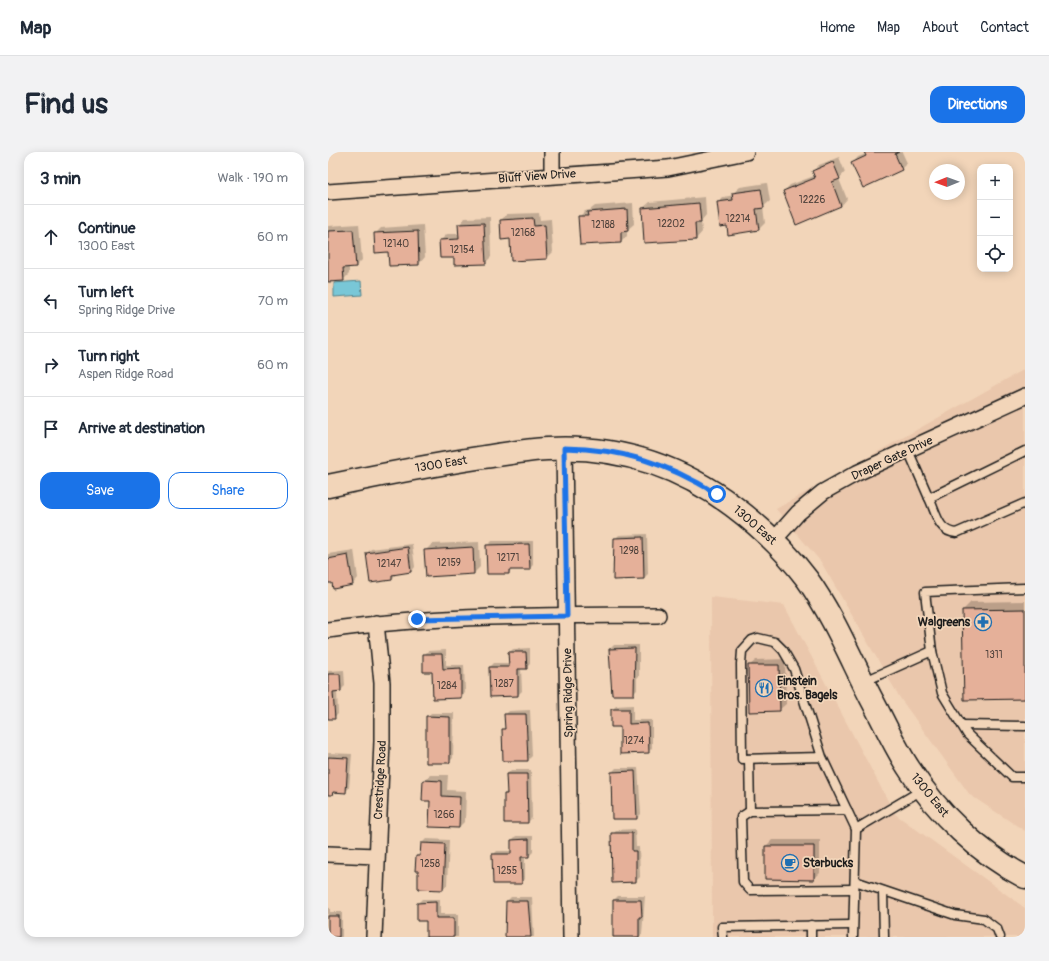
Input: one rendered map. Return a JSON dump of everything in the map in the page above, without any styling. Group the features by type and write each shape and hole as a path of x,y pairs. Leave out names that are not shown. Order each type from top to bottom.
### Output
{"main road":[{"name":"1300 East","path":"328,486 427,466 544,449 564,448 611,451 653,462 673,470 717,494 774,540 795,564 820,600 898,750 923,790 966,836 1002,863 1025,877"}],"street":[{"path":"552,152 552,175"},
{"name":"Bluff View Drive","path":"328,192 668,168 746,152"},
{"name":"Draper Gate Drive","path":"774,540 798,513 823,492 857,473 1025,396"},
{"name":"Spring Ridge Drive","path":"564,448 571,937"},
{"path":"328,630 376,623 460,618 658,615"},
{"name":"Crestridge Road","path":"374,937 376,856 382,741 382,683 376,623"},
{"path":"328,854 376,856"}],"lane":[{"path":"908,450 943,529 948,532 956,533 1025,503"},
{"path":"929,498 1025,452"},
{"path":"1025,588 925,592 932,651 942,693 967,734 1012,777 1025,777"},
{"path":"822,757 742,759 742,650 752,640 758,638 775,642 794,669 822,757 856,829 852,925 853,937"},
{"path":"863,682 932,651"},
{"path":"962,725 1025,726"},
{"path":"749,759 750,811"},
{"path":"856,829 923,790"},
{"path":"847,810 750,811 741,817 743,882 750,890 854,885 883,891 955,916 984,920 997,929 1000,937"},
{"path":"883,891 884,937"},
{"path":"811,925 811,937"},
{"path":"723,937 722,927 852,925"}],"shaded area":[{"path":"1025,369 1025,831 970,795 900,698 821,562 776,509"},
{"path":"711,597 784,605 895,814 1025,908 1025,937 712,937"}],"water":[{"path":"361,281 362,295 334,297 334,283"}],"building":[{"path":"864,152 899,152 895,154 902,170 863,188 851,163 866,156"},
{"path":"833,162 840,179 832,182 841,206 796,225 783,191 815,178 812,171"},
{"path":"761,189 764,208 756,209 759,230 728,235 727,226 720,227 717,202 733,200 732,193"},
{"path":"699,203 701,223 695,223 696,240 644,243 642,208"},
{"path":"627,209 628,231 621,232 621,243 580,245 578,216 588,216 587,212"},
{"path":"533,218 534,226 545,225 547,259 511,261 510,239 501,240 500,220"},
{"path":"484,223 486,264 454,265 454,258 440,258 439,240 459,239 458,224"},
{"path":"353,230 356,267 343,268 344,281 328,282 328,231"},
{"path":"418,231 419,265 389,266 388,252 375,253 374,233"},
{"path":"643,537 644,579 613,580 614,538"},
{"path":"529,544 530,570 509,570 509,574 487,574 486,545"},
{"path":"408,547 411,572 392,575 392,580 370,583 366,553"},
{"path":"473,547 474,574 426,577 424,550"},
{"path":"348,555 353,585 333,589 332,583 328,583 328,559"},
{"name":"Walgreens","path":"1025,609 1025,699 964,700 962,610"},
{"path":"635,648 634,695 612,695 609,649"},
{"path":"508,652 526,652 527,669 518,669 518,696 490,697 489,667 509,667"},
{"path":"423,654 442,654 443,669 461,668 461,698 433,699 432,672 423,672"},
{"name":"Einstein Bros. Bagels","path":"748,665 779,665 780,711 749,712"},
{"path":"328,674 340,674 341,691 333,692 335,719 328,719"},
{"path":"611,709 629,709 629,724 648,723 649,753 620,754 620,727 611,727"},
{"path":"504,714 526,714 528,761 503,761 502,729 505,729"},
{"path":"426,716 450,717 450,763 426,763"},
{"path":"328,757 348,758 346,793 333,792 332,795 328,795"},
{"path":"635,771 637,819 612,819 611,772"},
{"path":"506,774 527,774 528,823 504,823 504,794 507,794"},
{"path":"423,780 442,781 442,796 460,797 459,828 429,827 430,801 422,801"},
{"path":"611,833 632,833 632,851 636,851 636,882 612,883"},
{"path":"529,839 529,857 521,857 522,884 493,884 492,854 511,854 511,840"},
{"path":"421,843 445,844 443,890 418,889 418,871 415,871 416,856 420,856"},
{"name":"Starbucks","path":"765,846 814,846 814,880 765,879"},
{"path":"613,900 641,900 642,917 639,917 639,937 613,937"},
{"path":"506,901 528,901 531,937 505,937"},
{"path":"436,902 436,918 454,918 454,937 426,937 426,921 417,921 417,903"},
{"path":"328,916 339,916 339,937 328,937"}],"place":[{"name":"Walgreens","path":"983,622"},
{"name":"Einstein Bros. Bagels","path":"764,688"},
{"name":"Starbucks","path":"790,863"}],"route":[{"path":"417,619 567,616 564,448 611,451 653,462 696,481 717,494"}]}
